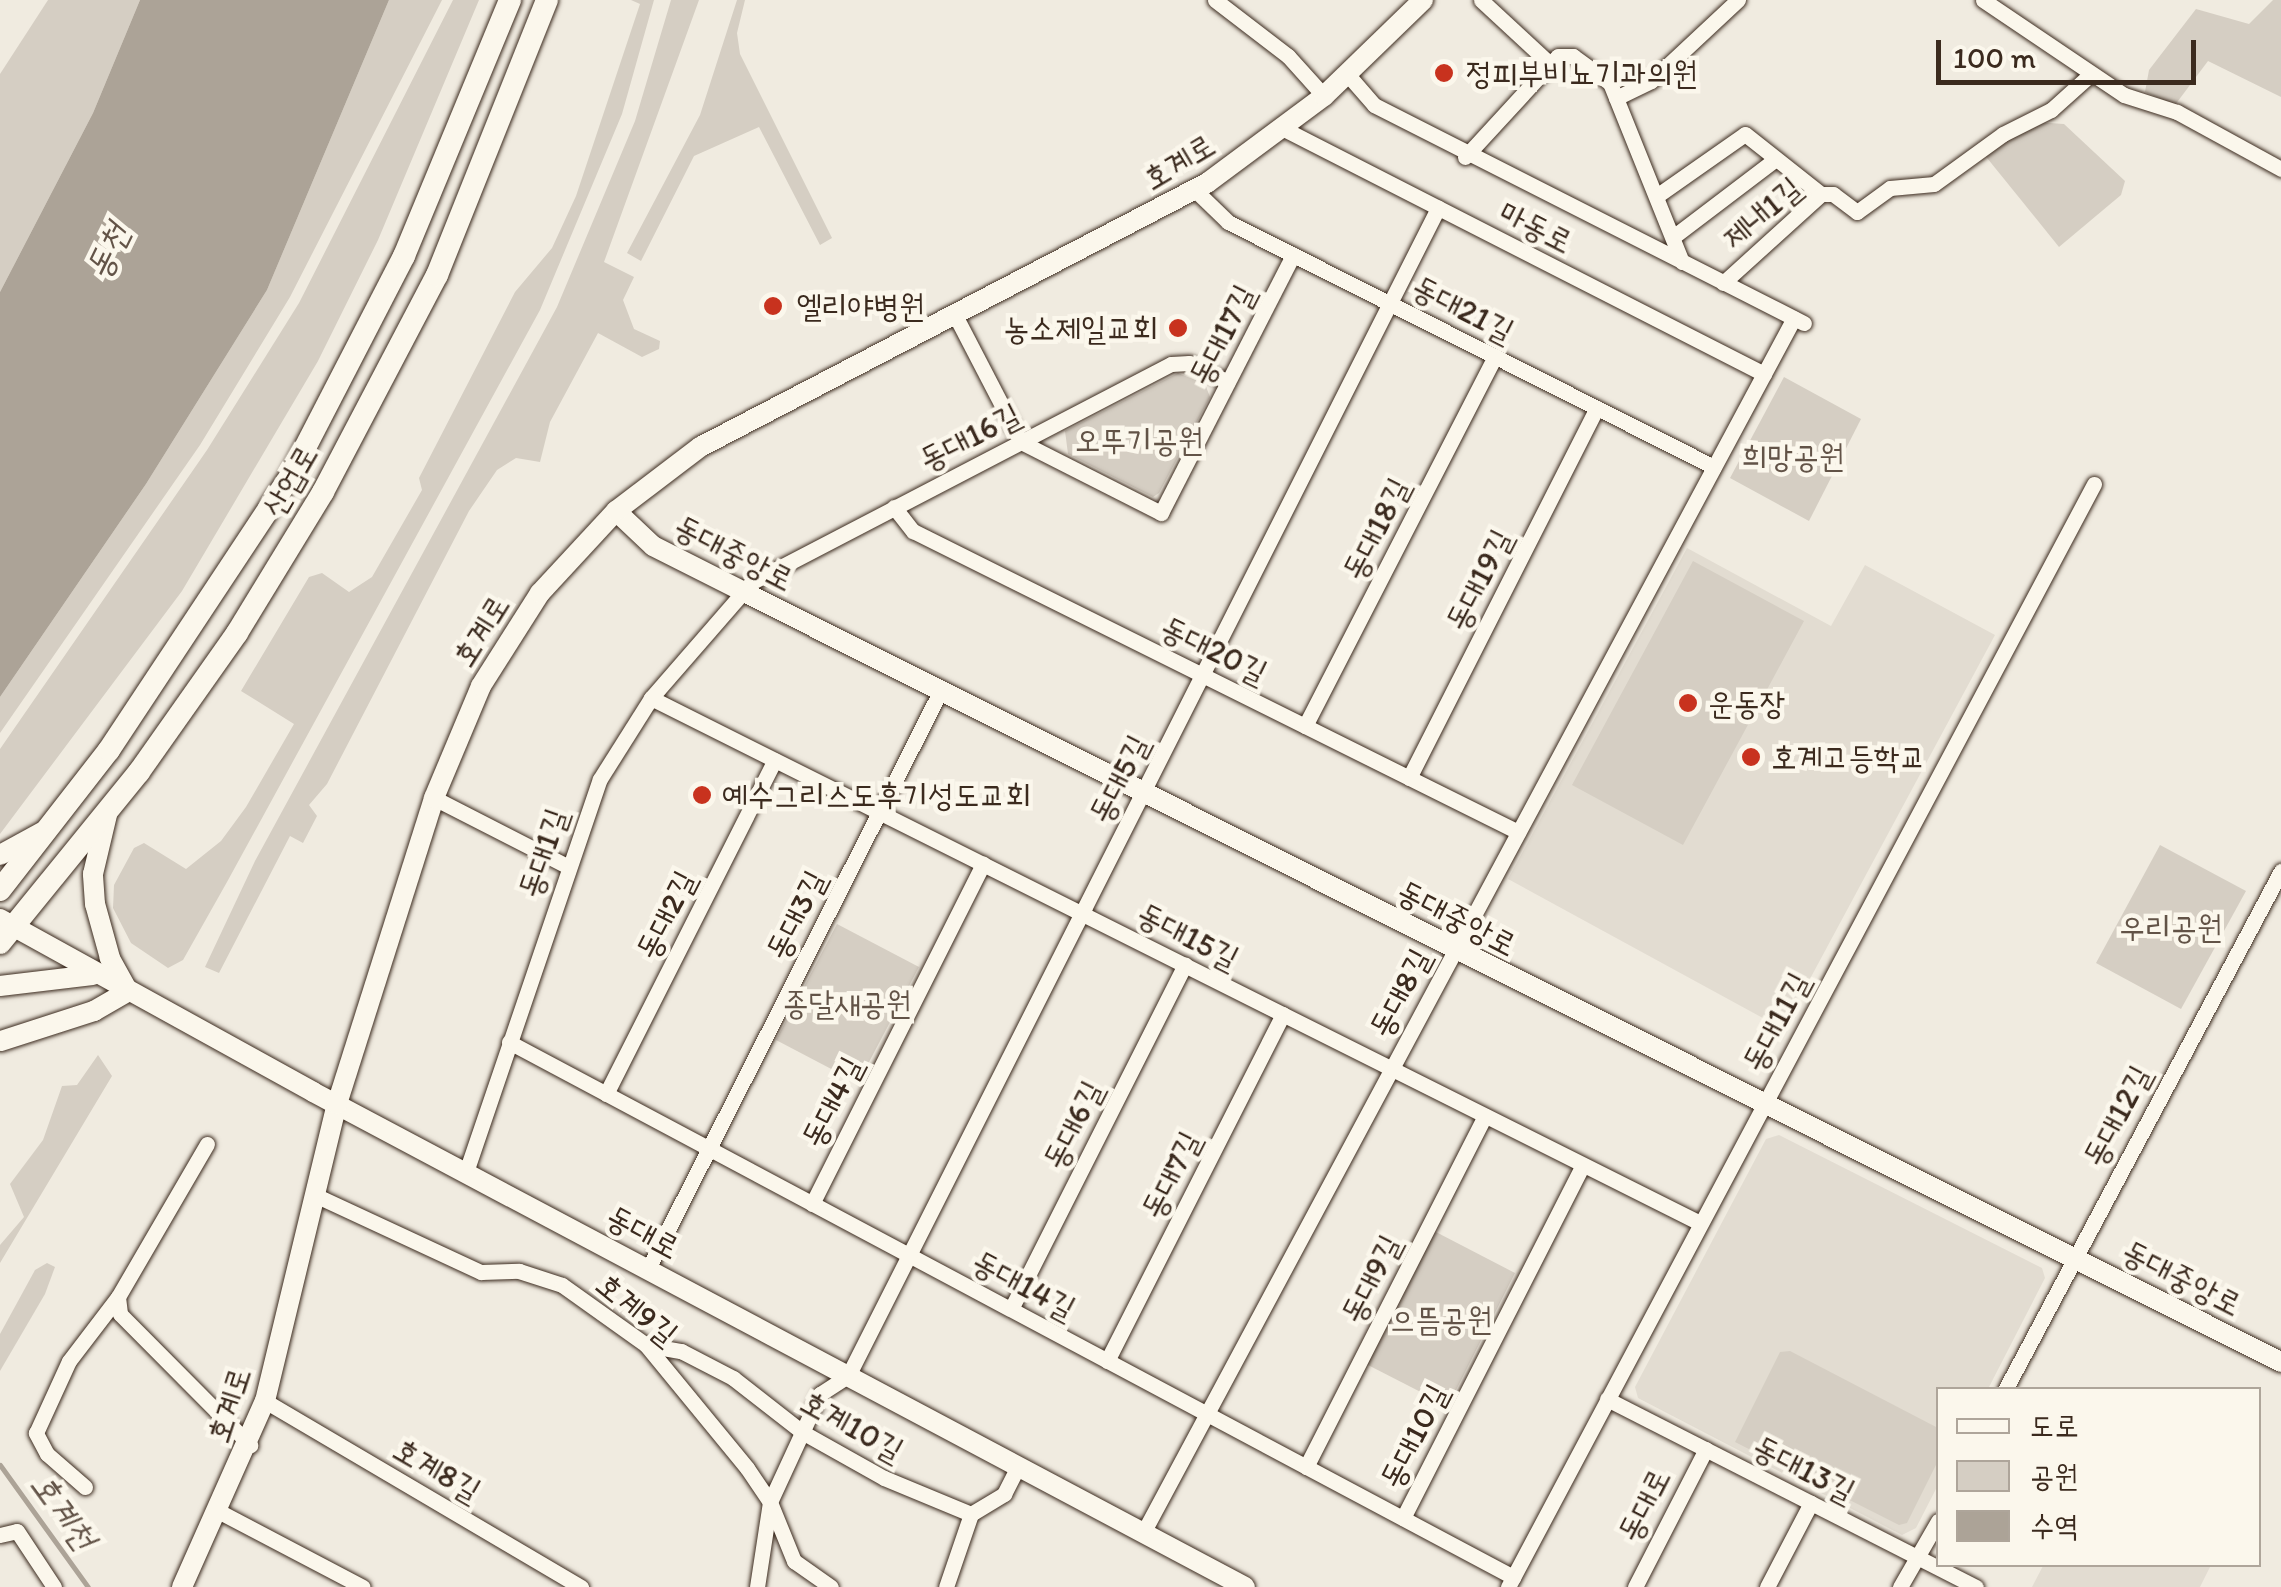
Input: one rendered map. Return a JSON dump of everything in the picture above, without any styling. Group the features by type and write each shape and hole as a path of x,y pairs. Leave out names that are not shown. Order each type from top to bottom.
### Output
{"main road":[{"name":"산업로","path":"0,890 196,626 292,473 404,256 510,0"},
{"name":"산업로","path":"5,929 108,810 236,634 374,399 437,275 547,0"}],"street":[{"path":"1216,0 1288,56 1324,96"},
{"name":"호계로","path":"182,1587 250,1445 265,1401 337,1104 434,798 505,645 540,593 616,511 731,428 1195,190 1284,130 1348,75 1423,0"},
{"path":"1466,156 1550,64 1481,0"},
{"path":"1616,98 1650,81 1738,0"},
{"path":"1984,0 2090,74 2246,145 2281,169"},
{"name":"제내1길","path":"1550,64 1558,56 1573,56 1610,83 1622,124 1658,195 1682,262"},
{"name":"제내1길","path":"1723,283 1821,194 1833,194 1857,212 1890,188 1934,184 2002,134 2060,104 2090,74"},
{"path":"1348,75 1374,106 1723,283"},
{"name":"마동로","path":"1284,130 1764,374"},
{"path":"1658,195 1745,134 1773,161 1821,194"},
{"path":"1673,237 1773,161"},
{"name":"동대21길","path":"1195,190 1228,222 1714,467"},
{"name":"동대5길","path":"757,1587 770,1502 820,1394 848,1376 1438,208"},
{"name":"동대17길","path":"1021,442 1161,513 1294,255"},
{"name":"동대8길","path":"1143,1534 1764,374 1799,321 1723,283"},
{"path":"954,313 1021,442"},
{"name":"동대18길","path":"1305,726 1495,356"},
{"name":"동대16길","path":"746,594 758,577 1179,361 1228,382"},
{"name":"동대19길","path":"1409,778 1597,408"},
{"name":"동대11길","path":"1511,1582 2094,484"},
{"name":"동대20길","path":"894,507 913,531 1518,832"},
{"name":"동대중앙로","path":"616,511 653,546 746,594 1762,1106 2073,1256 2281,1362"},
{"name":"동대1길","path":"466,1172 567,866 600,779 652,698 746,594"},
{"name":"동대3길","path":"648,1269 940,692"},
{"name":"동대15길","path":"652,698 1700,1224"},
{"name":"동대2길","path":"606,1094 776,760"},
{"path":"434,798 567,866"},
{"path":"0,1041 94,1011 128,992 95,904 95,860 108,810"},
{"path":"0,855 48,828"},
{"name":"동대4길","path":"812,1204 984,864"},
{"name":"동대12길","path":"2007,1387 2281,871"},
{"name":"동대로","path":"5,929 100,976 1245,1587"},
{"name":"동대6길","path":"1010,1310 1184,965"},
{"path":"0,986 43,976 100,976"},
{"name":"동대7길","path":"1107,1361 1283,1014"},
{"name":"동대14길","path":"509,1042 1403,1518 1511,1582"},
{"name":"동대9길","path":"1306,1466 1485,1116"},
{"path":"85,1487 47,1454 36,1433 69,1361 118,1297 208,1144"},
{"name":"동대10길","path":"1403,1518 1584,1165"},
{"name":"호계9길","path":"317,1196 481,1272 519,1271 562,1286 646,1344 770,1502 794,1562 831,1587"},
{"path":"118,1297 120,1314 250,1445"},
{"name":"호계10길","path":"646,1344 681,1351 733,1378 802,1432 884,1478 970,1514"},
{"name":"동대13길","path":"1608,1399 1976,1587"},
{"name":"호계8길","path":"265,1401 581,1587"},
{"name":"동대로","path":"1635,1587 1706,1450"},
{"path":"946,1587 970,1514 1004,1494 1018,1467"},
{"path":"1767,1587 1810,1503"},
{"path":"220,1512 363,1587"},
{"path":"1900,1587 1936,1524"},
{"path":"0,1535 17,1531 51,1586"}],"shaded area":[{"name":"호계고등학교","path":"1687,548 1831,626 1865,565 1995,635 1783,1029 1508,879"},
{"path":"1779,1135 2042,1268 2045,1278 1989,1387 1936,1387 1936,1489 1916,1528 1902,1535 1638,1398 1635,1387 1766,1139"},
{"path":"2042,1567 2210,1567 2200,1587 2032,1587"}],"green space":[{"path":"48,0 140,0 93,113 0,292 0,74"},
{"path":"389,0 442,0 290,297 200,445 0,733 0,697 146,484 267,290"},
{"path":"453,0 479,0 378,240 318,361 182,591 0,834 0,749 207,450 299,303"},
{"path":"631,0 654,0 622,114 540,310 183,960 168,968 131,943 113,908 114,885 134,848 144,843 186,869 221,841 246,807 294,724 241,691 309,577 322,573 349,592 372,577 422,490 419,478 515,292 552,248 576,196 640,4"},
{"path":"671,0 699,0 604,262 634,277 623,300 634,329 660,341 659,349 642,357 598,333 550,422 540,462 516,458 497,470 469,511 327,784 309,805 317,816 303,843 290,836 219,973 205,967 255,861 557,307 635,121"},
{"path":"737,0 745,0 737,33 740,54 832,238 820,245 759,127 694,156 641,261 627,253 700,115"},
{"path":"2273,0 2281,0 2281,97 2208,61 2175,105 2145,92 2149,70 2196,9 2249,24"},
{"path":"2036,122 2064,124 2125,181 2121,195 2059,247 1983,153"},
{"name":"오뚜기공원","path":"1178,373 1205,384 1210,397 1159,493 1153,497 1068,454 1065,431"},
{"name":"희망공원","path":"1784,377 1861,419 1809,521 1730,478"},
{"name":"운동장","path":"1693,561 1804,621 1683,845 1572,785"},
{"name":"우리공원","path":"2160,845 2246,891 2181,1009 2096,963"},
{"name":"종달새공원","path":"837,924 919,967 858,1083 776,1040"},
{"path":"98,1055 112,1076 0,1263 0,1245 24,1217 10,1184 43,1140 62,1086 77,1085"},
{"name":"으뜸공원","path":"1434,1231 1515,1273 1448,1406 1366,1364"},
{"path":"47,1263 55,1267 45,1294 0,1371 0,1334 35,1270"},
{"path":"1790,1351 1936,1427 1936,1465 1907,1523 1899,1525 1735,1442 1780,1352"}],"water":[{"name":"동천","path":"140,0 389,0 267,290 146,484 0,697 0,292 93,113"}],"waterway":[{"name":"호계천","path":"0,1465 88,1587"}],"place":[{"name":"정피부비뇨기과의원","path":"1444,73"},
{"name":"엘리야병원","path":"773,306"},
{"name":"농소제일교회","path":"1178,328"},
{"name":"운동장","path":"1688,703"},
{"name":"호계고등학교","path":"1751,757"},
{"name":"예수그리스도후기성도교회","path":"702,795"}]}
